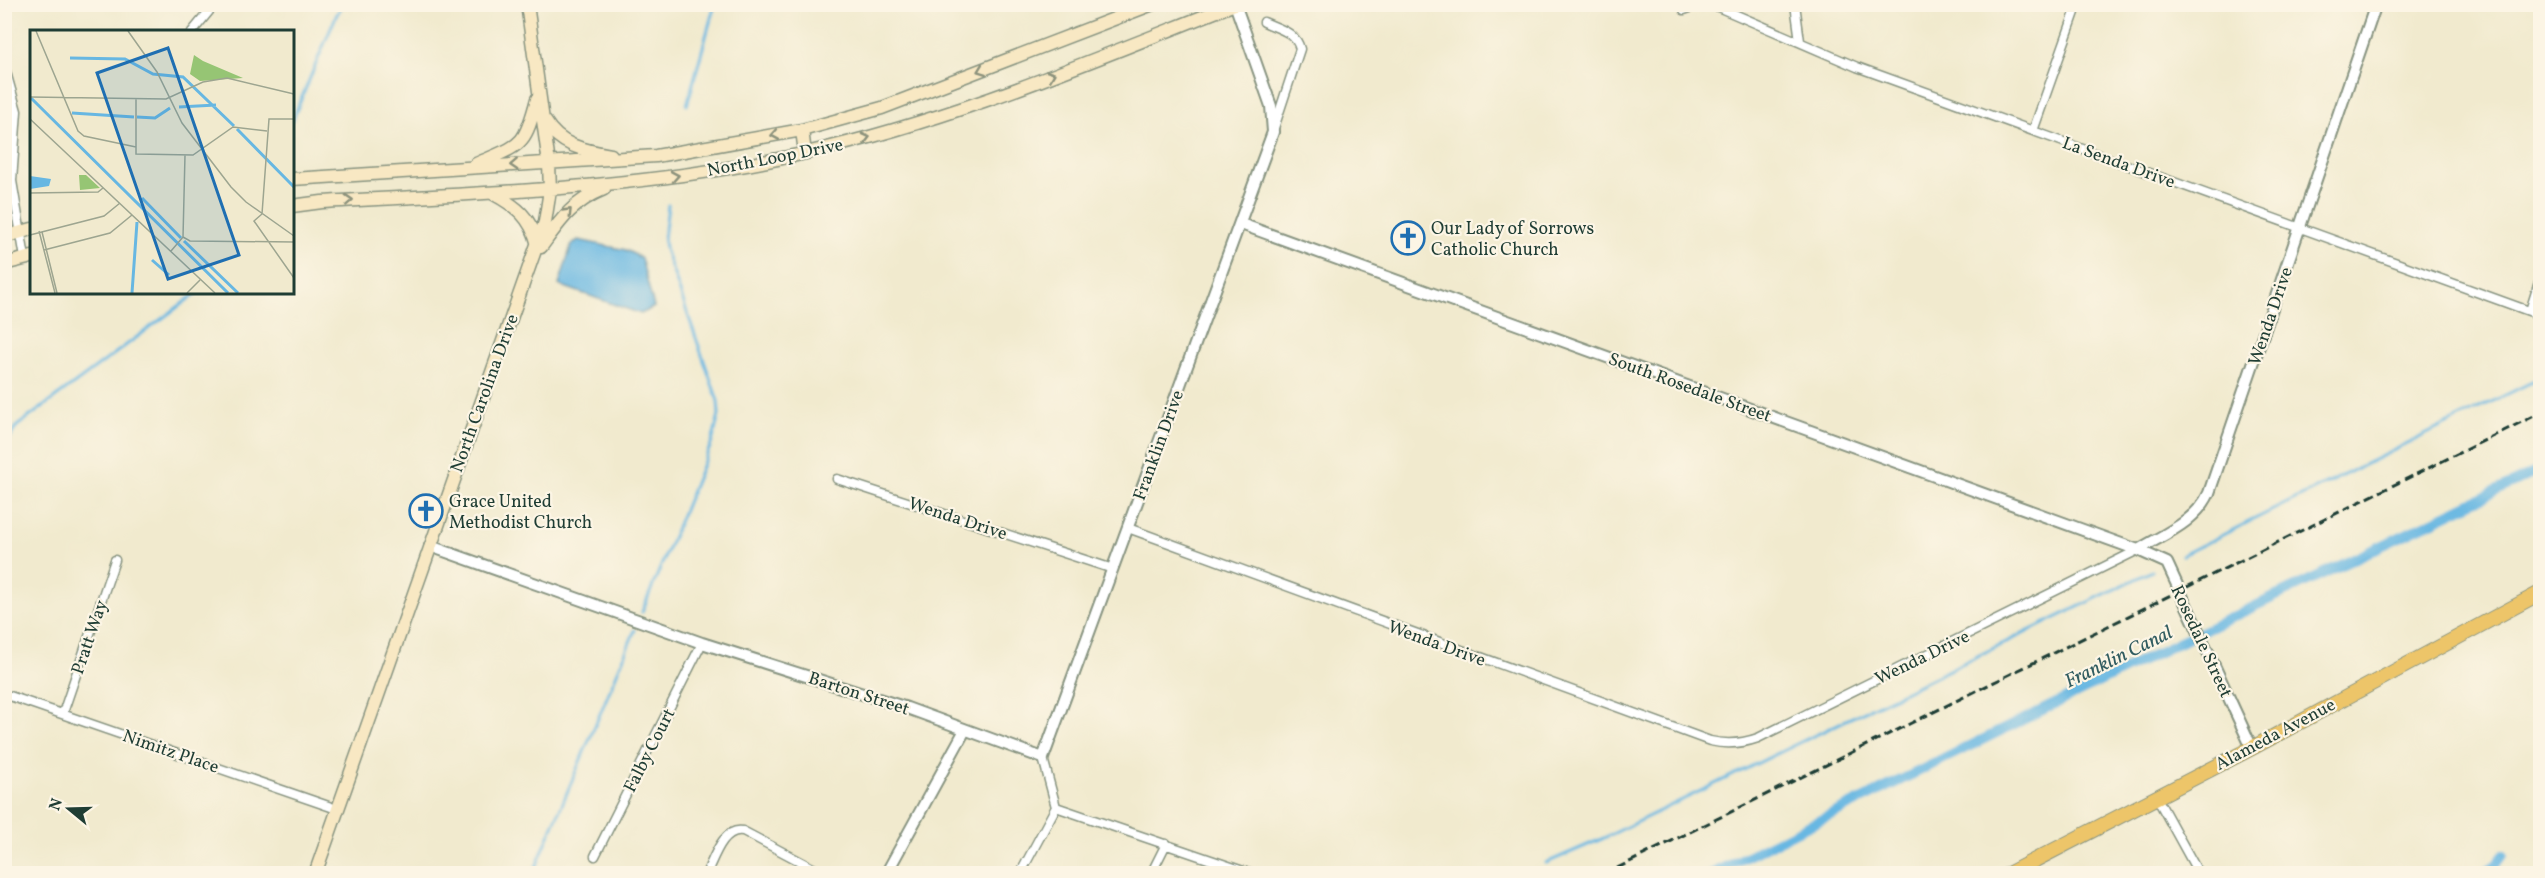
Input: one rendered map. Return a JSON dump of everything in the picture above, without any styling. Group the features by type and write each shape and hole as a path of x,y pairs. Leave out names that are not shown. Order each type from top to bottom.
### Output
{"main road":[{"name":"North Carolina Drive","path":"315,873 545,222 550,190 549,164 526,4"},
{"name":"North Loop Drive","path":"294,179 656,156 801,130 882,108 1153,4"},
{"name":"North Loop Drive","path":"294,206 322,202 550,190 662,178 805,153 877,135 1026,85 1235,4"},
{"path":"467,168 523,140 529,131 539,92"},
{"path":"542,117 551,131 564,142 579,149 627,158"},
{"path":"801,130 805,153"},
{"path":"534,258 568,211 591,194 617,183"},
{"path":"491,193 525,215 534,229 538,245"},
{"path":"4,237 26,231"},
{"path":"4,264 28,257"},
{"name":"Alameda Avenue","path":"2008,873 2252,748 2541,593"}],"street":[{"path":"194,30 215,4"},
{"name":"Franklin Drive","path":"1235,4 1271,106 1273,132"},
{"path":"1684,10 1702,4"},
{"name":"La Senda Drive","path":"1711,4 1800,40 1840,60 2541,315"},
{"path":"1795,4 1800,40"},
{"path":"2033,131 2078,4"},
{"name":"Wenda Drive","path":"1128,528 1414,635 1710,741 1723,744 1746,742 1758,738 2138,550 2193,517 2203,507 2376,4"},
{"name":"Franklin Drive","path":"1043,758 1241,224 1300,49 1296,38 1264,22"},
{"path":"4,64 17,111 12,181 26,231 28,257"},
{"name":"South Rosedale Street","path":"1241,224 2138,550"},
{"path":"2530,311 2541,279"},
{"name":"Wenda Drive","path":"837,478 1113,569"},
{"name":"Barton Street","path":"430,546 702,643 818,678 1043,758"},
{"name":"Rosedale Street","path":"2138,550 2167,563 2252,748"},
{"name":"Pratt Way","path":"63,713 115,560"},
{"name":"Falby Court","path":"595,856 702,643"},
{"name":"Nimitz Place","path":"4,694 338,809"},
{"path":"886,873 965,730"},
{"path":"1020,873 1056,807 1043,758"},
{"path":"2156,796 2199,873"},
{"path":"1056,807 1252,873"},
{"path":"706,873 727,835 737,830 824,873"},
{"path":"1151,873 1166,844"}],"water":[{"path":"578,240 626,250 641,258 654,307 641,314 559,285 571,246"}],"waterway":[{"path":"294,116 343,4"},
{"path":"687,105 715,4"},
{"path":"642,612 712,442 719,415 718,401 665,249 668,205"},
{"path":"4,447 17,426 195,294"},
{"path":"2182,555 2540,378"},
{"name":"Franklin Canal","path":"1711,874 2178,643 2540,470"},
{"path":"1546,863 1604,838 2152,571"},
{"path":"533,874 635,630"},
{"path":"2481,874 2496,865 2503,855"}],"railway":[{"path":"1605,874 2540,413"}],"place":[{"name":"Our Lady of Sorrows Catholic Church","path":"1408,238"},
{"name":"Grace United Methodist Church","path":"426,511"}]}
